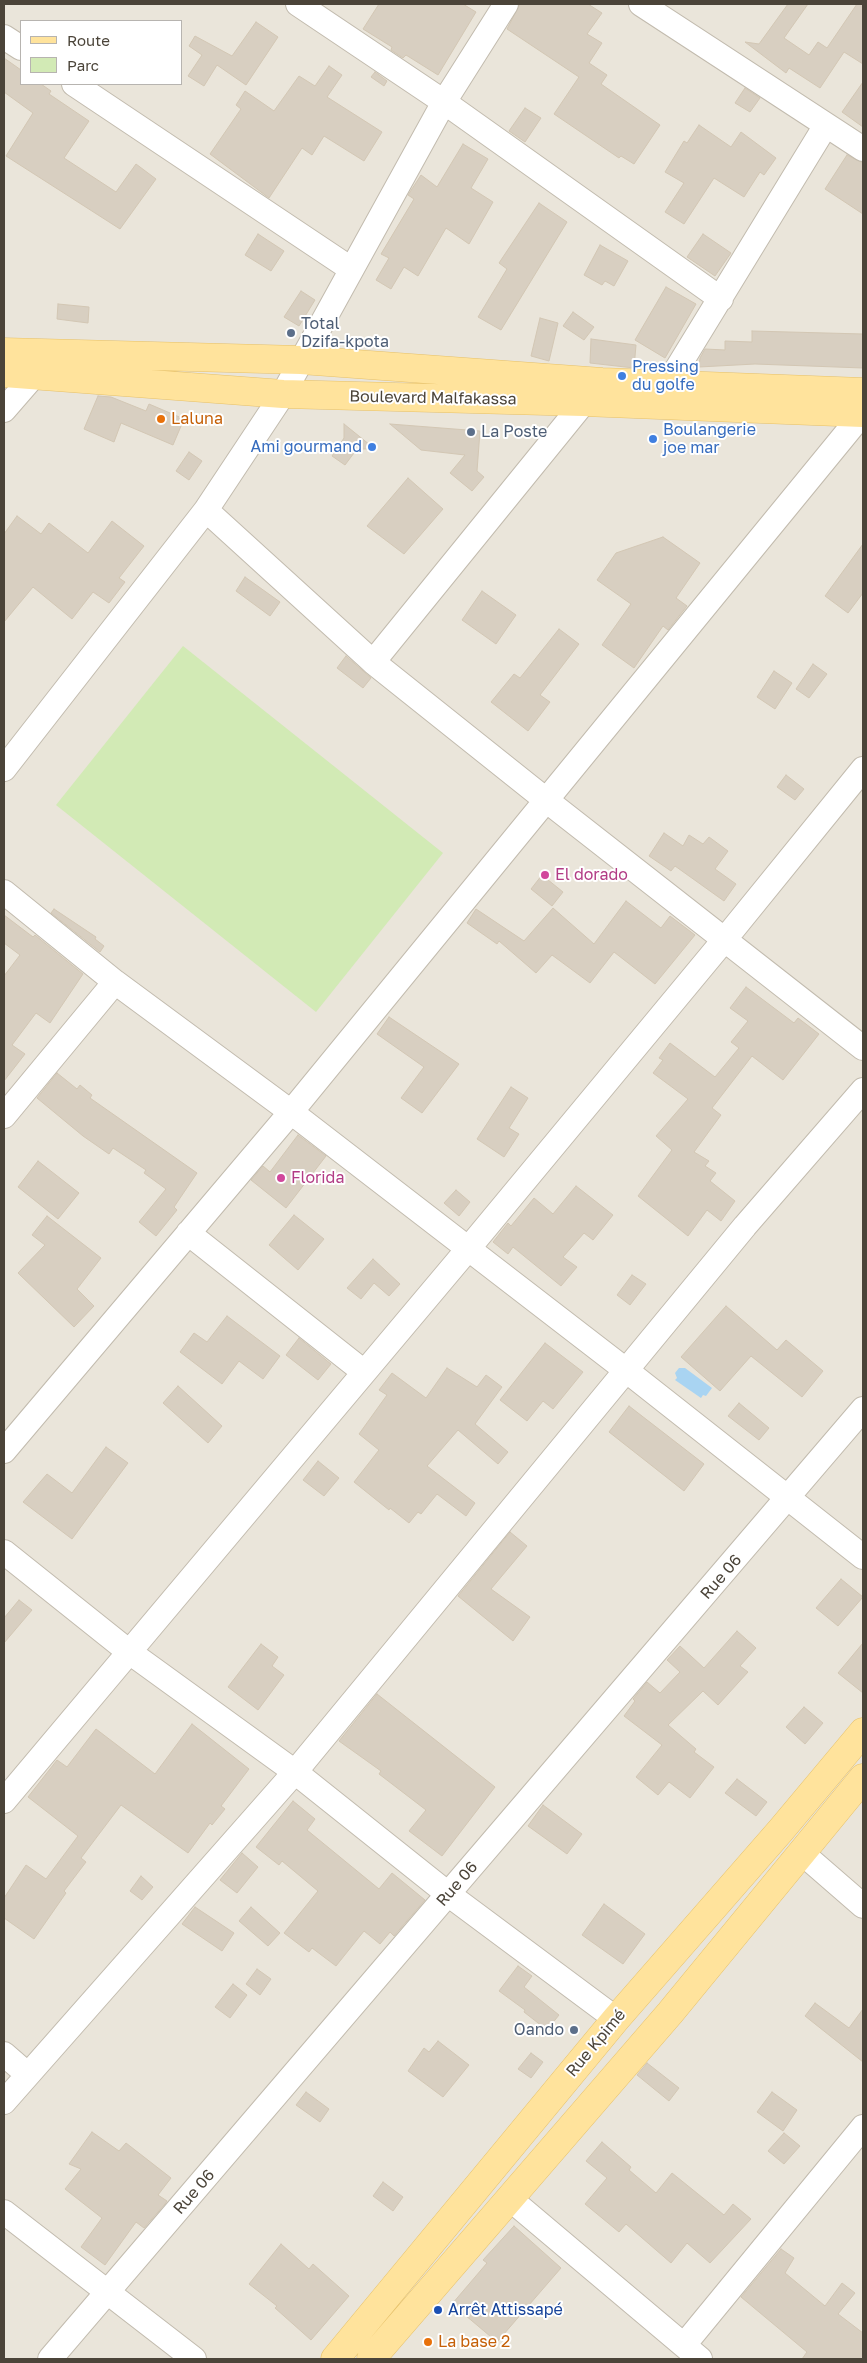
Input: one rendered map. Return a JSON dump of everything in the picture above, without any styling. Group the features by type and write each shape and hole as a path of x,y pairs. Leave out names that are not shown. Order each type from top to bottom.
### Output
{"main road":[{"name":"Boulevard Malfakassa","path":"4,352 301,360 602,382 863,392"},
{"name":"Boulevard Malfakassa","path":"4,373 282,394 583,402 863,413"},
{"name":"Rue Kpimé","path":"335,2359 616,2019 781,1830 863,1732"},
{"path":"371,2359 670,2013 863,1778"}],"street":[{"path":"298,4 444,102 721,299"},
{"path":"4,769 206,510 282,394 444,102 506,4"},
{"path":"641,4 863,149"},
{"path":"4,37 20,47"},
{"path":"75,85 351,269"},
{"path":"667,385 826,126"},
{"path":"4,410 33,375 55,354"},
{"path":"373,662 583,402 602,382"},
{"path":"4,1451 291,1112 863,413"},
{"path":"206,510 373,662 863,1048"},
{"path":"4,1801 128,1651 468,1249 863,769"},
{"path":"4,892 114,982 291,1112 628,1371 863,1557"},
{"path":"4,1116 114,982"},
{"path":"4,2102 295,1772 628,1371 745,1226 863,1090"},
{"path":"188,1233 364,1372"},
{"name":"Rue 06","path":"50,2359 789,1498 863,1409"},
{"path":"4,1552 128,1651 295,1772 448,1894 616,2019"},
{"path":"802,1853 863,1906"},
{"path":"4,2054 27,2074"},
{"path":"509,2198 692,2352 863,2127"},
{"path":"4,2212 194,2359"}],"shaded area":[{"path":"4,4 863,4 863,2359 4,2359"}],"green space":[{"path":"183,646 443,853 316,1012 56,805"}],"water":[{"path":"679,1368 685,1368 712,1388 706,1396 703,1395 701,1398 675,1380 677,1378 675,1373"}],"building":[{"path":"379,4 463,4 476,12 438,75 406,55 403,58 391,50 392,47 363,29"},
{"path":"520,4 588,4 602,13 587,34 602,43 589,63 607,75 601,84 660,125 634,164 621,156 619,158 554,114 579,77 507,29"},
{"path":"788,4 808,4 784,38 809,55 818,42 827,48 857,4 863,4 863,64 844,52 820,88 789,68 786,73 745,42 759,44"},
{"path":"256,22 278,37 246,85 217,65 204,86 188,76 202,55 189,46 195,36 232,56"},
{"path":"4,58 20,69 20,85 42,85 51,91 49,94 89,121 64,158 116,192 136,164 156,179 120,229 6,156 33,113 4,92"},
{"path":"329,66 342,75 327,97 382,132 364,161 324,136 312,155 302,148 269,198 210,154 241,109 236,105 245,91 274,111 299,76 315,86"},
{"path":"375,72 387,81 384,86 371,77"},
{"path":"863,82 863,127 842,112"},
{"path":"745,88 760,98 750,112 735,103"},
{"path":"525,108 541,118 525,142 509,131"},
{"path":"699,125 731,147 741,132 776,158 764,175 760,172 744,197 714,178 684,224 665,212 684,183 665,172 684,141 687,143"},
{"path":"463,144 488,159 471,188 493,202 469,244 446,228 418,276 404,267 391,289 376,280 389,258 381,254 414,199 408,195 421,175 437,187"},
{"path":"847,155 863,163 863,214 825,189"},
{"path":"539,203 567,222 501,330 478,317 507,269 499,263"},
{"path":"258,234 284,251 271,271 245,255"},
{"path":"703,234 731,253 715,276 687,257"},
{"path":"600,245 628,261 614,286 605,281 602,285 584,275"},
{"path":"666,287 696,304 665,358 635,340"},
{"path":"301,291 315,300 299,326 284,317"},
{"path":"58,304 89,307 88,323 57,319"},
{"path":"573,312 594,327 584,340 563,326"},
{"path":"540,318 558,323 549,361 531,356"},
{"path":"752,331 863,334 863,368 755,364 699,367 700,358 705,349 725,350 725,341 752,342"},
{"path":"591,339 636,345 634,368 590,363"},
{"path":"98,396 111,397 146,411 149,404 184,419 173,445 121,423 114,442 84,429"},
{"path":"344,424 375,449 357,449 345,465 332,456 344,438"},
{"path":"390,424 480,431 477,471 484,477 472,491 450,473 465,455 421,450"},
{"path":"189,452 202,461 189,480 176,471"},
{"path":"408,478 443,509 404,554 367,526"},
{"path":"17,516 41,534 49,523 88,553 112,521 144,546 119,578 125,582 109,603 93,592 72,619 33,587 4,622 4,534"},
{"path":"663,537 700,563 676,598 687,606 668,630 663,626 634,668 602,645 631,604 597,580 616,553"},
{"path":"863,544 863,593 848,613 825,596"},
{"path":"245,577 280,602 270,616 236,591"},
{"path":"482,591 516,615 496,644 462,620"},
{"path":"559,629 579,644 540,695 550,702 528,731 491,702 514,674 520,678"},
{"path":"346,656 371,678 363,688 337,668"},
{"path":"813,664 827,674 809,698 796,689"},
{"path":"774,671 792,683 775,709 757,697"},
{"path":"786,775 804,789 795,800 777,787"},
{"path":"664,833 683,846 689,835 703,844 709,837 728,851 715,869 736,884 724,901 675,866 671,871 649,856"},
{"path":"542,875 563,892 552,906 531,889"},
{"path":"626,901 661,928 670,916 695,935 655,984 614,952 590,983 552,955 536,973 499,941 497,944 467,923 476,909 524,941 553,908 594,944"},
{"path":"54,909 96,937 95,939 104,946 100,952 51,913"},
{"path":"4,915 33,937 35,935 83,974 50,1023 36,1013 12,1045 25,1054 4,1081 4,976 20,955 4,943"},
{"path":"746,987 794,1023 798,1018 819,1034 783,1080 752,1056 712,1108 721,1115 694,1152 709,1161 705,1166 716,1173 710,1181 735,1201 721,1221 707,1210 688,1236 638,1196 672,1150 656,1136 688,1099 653,1073 663,1060 659,1058 670,1043 715,1077 739,1048 731,1042 748,1021 730,1008"},
{"path":"389,1017 459,1064 422,1113 401,1098 424,1067 377,1034"},
{"path":"57,1073 77,1089 80,1085 92,1095 90,1098 197,1173 174,1207 177,1210 156,1236 139,1222 166,1189 144,1173 146,1170 113,1148 109,1154 83,1136 37,1098"},
{"path":"511,1087 528,1098 509,1128 519,1134 504,1157 477,1139"},
{"path":"298,1135 326,1156 286,1208 251,1180 263,1166 270,1172"},
{"path":"38,1161 79,1193 58,1219 18,1187"},
{"path":"576,1186 613,1215 593,1240 584,1233 563,1257 577,1267 561,1286 513,1247 508,1254 493,1242 508,1223 511,1226 534,1198 553,1214"},
{"path":"456,1190 470,1202 459,1216 444,1203"},
{"path":"294,1215 324,1239 298,1270 269,1245"},
{"path":"47,1216 101,1258 77,1289 94,1306 74,1327 18,1273 45,1245 32,1235"},
{"path":"373,1259 400,1284 389,1296 374,1283 361,1299 347,1288"},
{"path":"632,1275 646,1284 630,1305 617,1295"},
{"path":"726,1306 777,1350 786,1340 823,1371 802,1397 751,1356 720,1391 681,1357"},
{"path":"227,1316 280,1356 263,1379 239,1361 222,1384 180,1352 194,1333 207,1342"},
{"path":"299,1338 331,1364 318,1380 286,1355"},
{"path":"545,1343 583,1372 553,1409 543,1401 527,1421 500,1400"},
{"path":"447,1368 477,1387 486,1375 502,1387 475,1424 508,1452 498,1464 458,1430 427,1466 475,1503 466,1516 437,1494 421,1514 418,1512 409,1523 390,1508 389,1510 354,1482 379,1450 359,1434 387,1395 379,1390 392,1373 426,1398"},
{"path":"178,1386 222,1426 208,1443 163,1403"},
{"path":"739,1403 769,1428 759,1440 728,1416"},
{"path":"629,1406 704,1464 684,1491 609,1432"},
{"path":"106,1447 128,1463 72,1539 23,1502 47,1474 72,1493"},
{"path":"318,1461 339,1478 324,1496 303,1480"},
{"path":"510,1532 527,1546 491,1589 530,1617 513,1641 458,1596"},
{"path":"841,1579 863,1597 838,1626 816,1608"},
{"path":"19,1600 32,1610 4,1643 4,1618"},
{"path":"737,1631 756,1648 740,1666 748,1672 718,1705 703,1691 668,1725 696,1749 694,1752 714,1767 690,1798 669,1782 658,1795 636,1777 662,1745 624,1716 635,1701 633,1699 647,1682 660,1693 680,1672 667,1660 680,1646 704,1668"},
{"path":"863,1643 863,1693 838,1673"},
{"path":"261,1644 278,1657 272,1666 284,1675 258,1710 228,1687"},
{"path":"377,1694 495,1787 442,1856 409,1831 426,1810 379,1774 381,1771 339,1741"},
{"path":"804,1707 823,1723 805,1744 786,1727"},
{"path":"192,1724 249,1769 221,1806 225,1809 212,1825 210,1823 188,1853 121,1805 81,1858 86,1862 64,1891 66,1893 34,1939 4,1918 4,1898 26,1865 46,1879 78,1836 28,1797 57,1760 67,1767 96,1729 155,1774"},
{"path":"737,1779 767,1802 756,1816 725,1793"},
{"path":"293,1801 315,1819 307,1830 379,1889 392,1873 425,1900 394,1936 390,1932 380,1944 364,1931 336,1966 312,1948 309,1952 284,1933 318,1891 282,1861 279,1865 256,1847"},
{"path":"543,1805 582,1834 567,1854 528,1826"},
{"path":"242,1853 258,1867 237,1893 220,1880"},
{"path":"141,1876 153,1887 142,1900 130,1891"},
{"path":"604,1904 645,1934 623,1964 582,1935"},
{"path":"195,1907 234,1933 222,1951 182,1924"},
{"path":"251,1907 280,1933 268,1946 239,1921"},
{"path":"518,1966 532,1976 524,1987 559,2015 547,2030 524,2012 525,2010 499,1991"},
{"path":"257,1969 271,1979 260,1995 246,1984"},
{"path":"233,1984 247,1995 230,2018 215,2007"},
{"path":"815,2003 849,2028 863,2009 863,2062 805,2016"},
{"path":"438,2041 469,2065 443,2097 408,2071 424,2048 429,2052"},
{"path":"531,2053 543,2062 531,2078 518,2069"},
{"path":"647,2063 679,2088 669,2101 637,2075"},
{"path":"306,2092 329,2109 320,2122 296,2105"},
{"path":"772,2092 797,2110 783,2131 757,2112"},
{"path":"92,2132 119,2151 126,2143 171,2178 158,2195 167,2201 165,2204 144,2228 136,2222 105,2265 81,2247 102,2218 65,2189 81,2169 69,2164"},
{"path":"784,2133 800,2146 784,2164 768,2151"},
{"path":"602,2142 631,2167 629,2170 656,2193 672,2173 724,2215 733,2204 751,2219 710,2263 687,2243 671,2263 626,2224 619,2232 585,2204 607,2178 586,2161"},
{"path":"383,2182 403,2197 393,2211 373,2196"},
{"path":"514,2226 561,2268 497,2342 452,2304 487,2263 483,2260"},
{"path":"281,2244 309,2269 313,2264 349,2296 311,2340 275,2308 277,2306 249,2284"},
{"path":"781,2249 794,2258 785,2273 825,2306 842,2283 855,2293 838,2314 863,2333 863,2359 802,2359 807,2352 741,2297"}],"place":[{"name":"Total Dzifa-kpota","path":"291,333"},
{"name":"Pressing du golfe","path":"622,376"},
{"name":"Laluna","path":"161,419"},
{"name":"La Poste","path":"471,432"},
{"name":"Boulangerie joe mar","path":"653,439"},
{"name":"Ami gourmand","path":"372,447"},
{"name":"El dorado","path":"545,875"},
{"name":"Florida","path":"281,1178"},
{"name":"Oando","path":"574,2030"},
{"name":"Arrêt Attissapé","path":"438,2310"},
{"name":"La base 2","path":"428,2342"}]}
